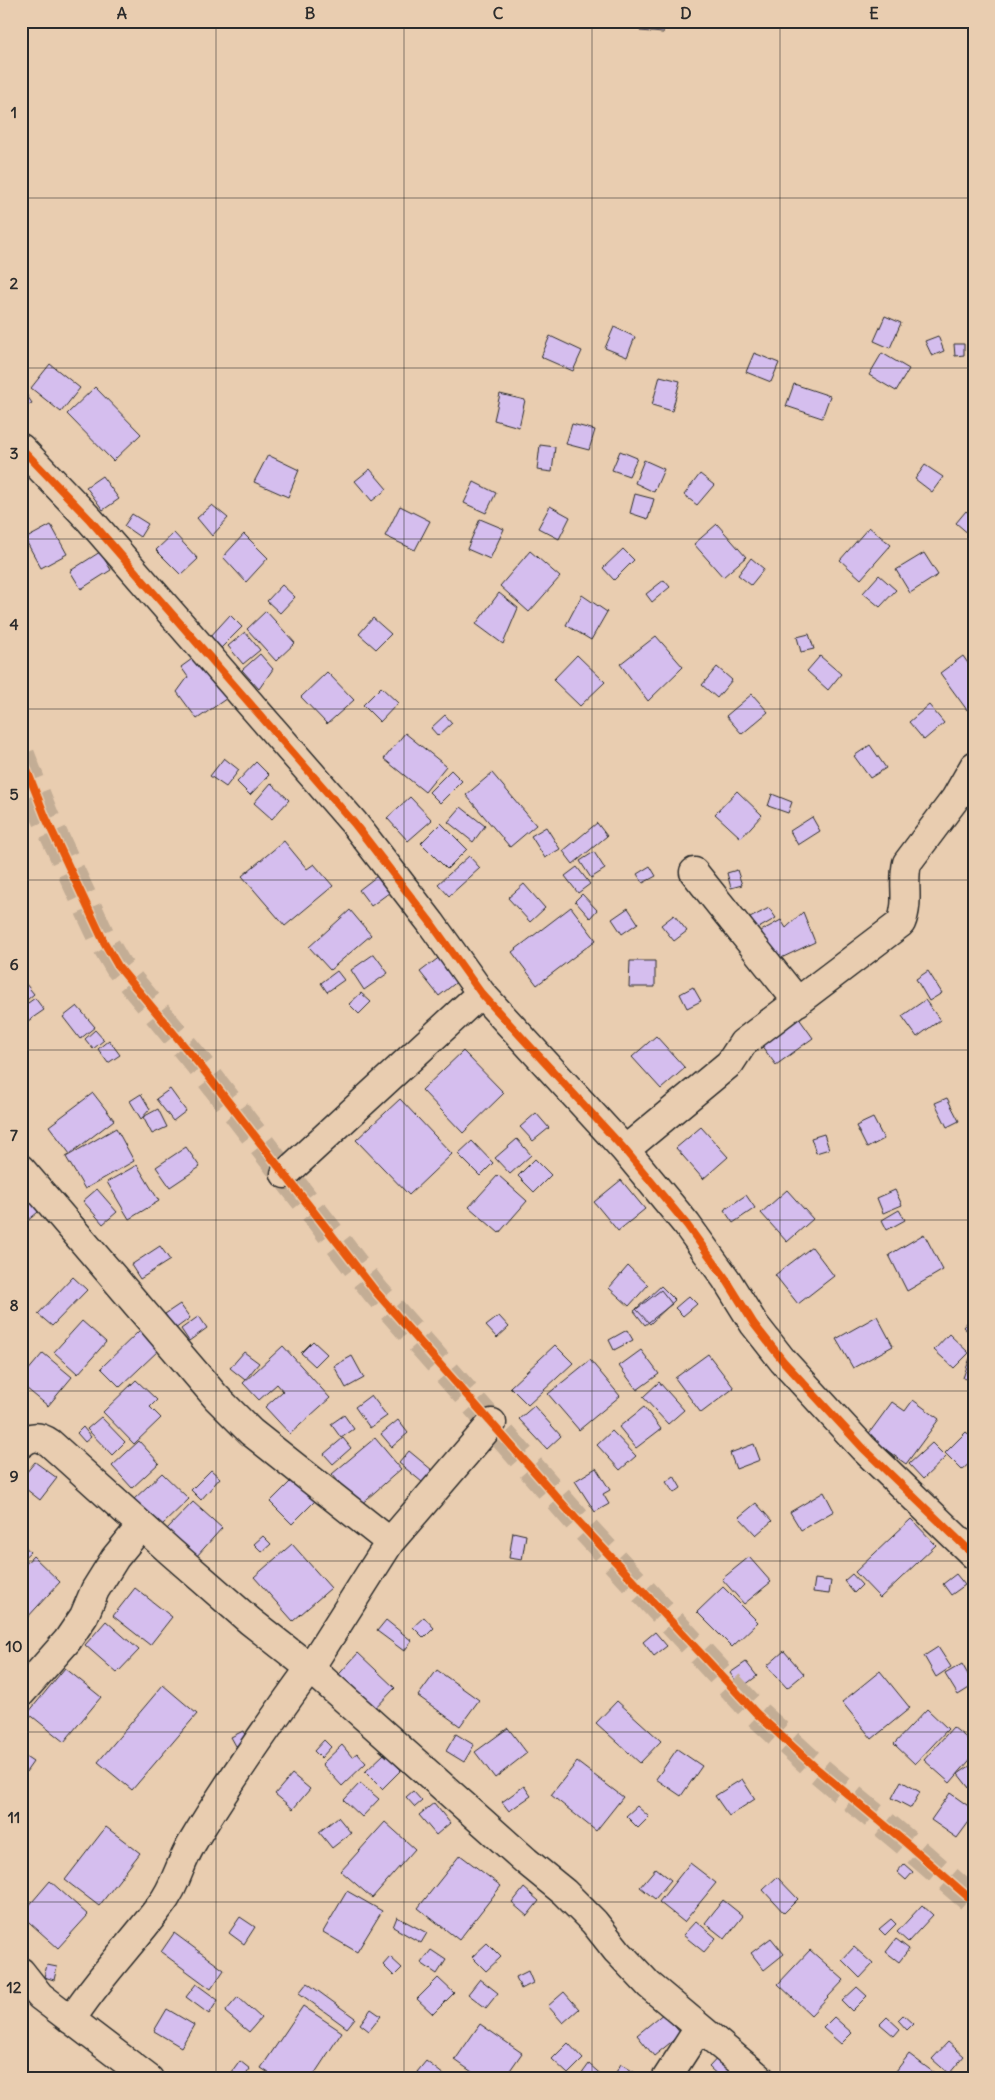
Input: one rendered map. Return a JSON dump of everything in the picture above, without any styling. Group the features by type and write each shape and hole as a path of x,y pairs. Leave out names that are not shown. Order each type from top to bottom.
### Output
{"street":[{"path":"21,448 90,520 354,823 481,992 625,1150 687,1225 726,1279 754,1324 783,1361 863,1448 974,1555"},
{"path":"625,1150 730,1063 744,1044 901,924 905,913 907,897 905,876 907,863 954,799 974,766"},
{"path":"694,872 798,1002"},
{"path":"286,1174 481,992"},
{"path":"21,1169 216,1397 252,1432 390,1542"},
{"path":"71,2020 88,1994 161,1906 176,1881 190,1847 240,1766 310,1668 390,1542 492,1422"},
{"path":"21,1444 34,1437 42,1437 141,1526 250,1621 310,1668 526,1861 564,1892 594,1922 617,1952 649,1985 761,2079"},
{"path":"21,1693 67,1641 84,1616 95,1590 115,1558 141,1526"},
{"path":"21,1972 40,1996 149,2079"},
{"path":"666,2079 699,2028"}],"building":[{"path":"641,21 664,21 663,33 640,31"},
{"path":"885,316 901,323 890,348 874,341"},
{"path":"614,327 635,337 627,357 605,348"},
{"path":"550,336 582,351 573,371 541,357"},
{"path":"938,336 944,351 932,356 925,341"},
{"path":"954,344 964,344 964,355 955,356"},
{"path":"754,353 779,363 771,382 746,372"},
{"path":"882,353 909,369 896,391 869,375"},
{"path":"50,364 80,388 61,412 31,388"},
{"path":"660,376 680,381 672,411 652,405"},
{"path":"794,384 830,396 822,418 786,406"},
{"path":"21,387 32,403 21,409"},
{"path":"95,387 141,434 113,461 67,414"},
{"path":"500,394 525,400 519,427 494,420"},
{"path":"572,424 595,430 589,450 566,444"},
{"path":"540,445 555,447 552,472 537,470"},
{"path":"620,451 637,458 629,476 612,470"},
{"path":"268,455 299,470 288,497 254,482"},
{"path":"644,460 664,469 654,492 635,483"},
{"path":"925,465 943,477 932,492 915,479"},
{"path":"370,469 387,489 372,501 355,481"},
{"path":"700,474 714,485 697,505 684,495"},
{"path":"102,476 119,499 103,510 86,487"},
{"path":"474,482 496,493 486,513 464,503"},
{"path":"635,494 654,499 648,519 630,513"},
{"path":"212,505 228,518 212,536 197,518"},
{"path":"400,506 430,521 415,550 385,536"},
{"path":"550,506 570,517 559,539 538,528"},
{"path":"966,511 974,518 974,530 970,535 956,523"},
{"path":"132,514 148,524 140,537 124,526"},
{"path":"480,519 504,529 490,559 467,549"},
{"path":"717,524 746,557 723,577 694,544"},
{"path":"51,525 67,554 41,568 25,539"},
{"path":"869,527 891,545 861,579 840,560"},
{"path":"174,533 198,559 181,575 156,550"},
{"path":"244,534 268,558 246,582 223,557"},
{"path":"623,549 634,560 614,580 603,568"},
{"path":"530,551 560,577 529,612 500,586"},
{"path":"100,552 111,570 81,589 70,571"},
{"path":"924,553 938,575 910,593 896,570"},
{"path":"751,558 764,569 751,585 738,575"},
{"path":"879,575 896,590 880,607 863,593"},
{"path":"664,580 670,587 652,602 646,594"},
{"path":"282,585 295,597 280,613 267,601"},
{"path":"499,593 518,608 503,644 476,624"},
{"path":"582,595 607,612 591,640 566,625"},
{"path":"266,611 295,643 276,661 247,629"},
{"path":"230,615 242,627 220,649 209,638"},
{"path":"373,618 391,634 376,649 359,634"},
{"path":"245,632 260,650 243,664 228,646"},
{"path":"809,634 814,649 801,652 797,637"},
{"path":"656,636 683,667 648,701 620,664"},
{"path":"199,654 230,696 197,719 177,692 188,677 181,667"},
{"path":"260,654 273,669 259,689 242,670"},
{"path":"577,655 605,682 580,706 553,680"},
{"path":"820,656 841,674 828,690 807,671"},
{"path":"963,656 974,672 974,705 967,710 940,673"},
{"path":"717,667 732,680 717,698 702,685"},
{"path":"327,672 354,700 327,724 301,697"},
{"path":"381,687 398,703 380,722 363,705"},
{"path":"752,694 768,712 742,734 726,716"},
{"path":"929,705 944,723 924,740 909,722"},
{"path":"445,715 452,723 438,736 431,728"},
{"path":"405,733 446,766 425,792 384,759"},
{"path":"870,745 886,768 870,778 854,756"},
{"path":"224,758 239,770 226,787 210,776"},
{"path":"256,762 269,775 250,795 237,782"},
{"path":"451,770 462,781 440,803 429,792"},
{"path":"492,773 536,825 510,847 466,795"},
{"path":"271,783 289,800 272,819 254,803"},
{"path":"737,791 762,815 741,838 715,814"},
{"path":"772,794 792,802 788,813 768,806"},
{"path":"410,797 432,820 408,841 387,818"},
{"path":"461,807 485,826 473,842 448,822"},
{"path":"812,817 820,831 798,845 790,831"},
{"path":"441,823 467,849 447,869 421,843"},
{"path":"597,823 607,836 573,864 563,851"},
{"path":"546,827 560,849 545,858 531,836"},
{"path":"284,841 307,869 314,864 333,886 285,926 242,876"},
{"path":"594,852 605,869 591,878 580,861"},
{"path":"469,856 480,868 449,896 438,884"},
{"path":"650,866 656,876 643,883 637,874"},
{"path":"577,867 590,884 578,893 565,876"},
{"path":"737,870 742,885 731,888 727,873"},
{"path":"381,873 393,890 371,906 359,890"},
{"path":"524,884 545,908 530,922 508,898"},
{"path":"582,894 597,910 590,918 575,901"},
{"path":"571,907 596,940 537,985 512,952"},
{"path":"628,908 638,923 622,934 612,919"},
{"path":"769,908 776,918 757,929 750,918"},
{"path":"350,910 371,935 330,970 309,947"},
{"path":"803,912 815,942 777,960 761,931 781,920 786,928"},
{"path":"674,915 687,931 674,941 661,925"},
{"path":"445,953 463,977 439,996 420,972"},
{"path":"374,954 388,973 364,990 351,970"},
{"path":"630,961 655,961 655,987 629,987"},
{"path":"337,971 344,980 327,992 321,983"},
{"path":"928,971 942,993 929,1001 916,979"},
{"path":"21,978 34,994 21,1005"},
{"path":"693,987 701,1001 687,1008 680,994"},
{"path":"361,993 371,1002 359,1014 349,1004"},
{"path":"35,998 44,1010 28,1021 21,1012 21,1008"},
{"path":"925,1000 940,1020 917,1037 902,1016"},
{"path":"77,1006 95,1027 80,1039 63,1017"},
{"path":"798,1017 813,1038 776,1065 761,1045"},
{"path":"95,1030 104,1040 93,1049 85,1039"},
{"path":"656,1036 685,1068 661,1089 632,1057"},
{"path":"109,1040 120,1055 108,1063 98,1049"},
{"path":"463,1051 504,1093 463,1133 422,1090"},
{"path":"170,1089 186,1111 173,1121 156,1099"},
{"path":"93,1093 114,1120 70,1154 49,1126"},
{"path":"141,1094 150,1109 141,1119 130,1101"},
{"path":"947,1098 959,1121 947,1127 935,1103"},
{"path":"400,1099 452,1154 409,1195 356,1140"},
{"path":"158,1109 167,1127 152,1134 143,1117"},
{"path":"536,1113 549,1128 533,1141 520,1127"},
{"path":"873,1118 884,1139 867,1148 856,1126"},
{"path":"701,1127 728,1157 703,1179 676,1148"},
{"path":"116,1128 134,1161 85,1189 66,1157"},
{"path":"824,1134 829,1149 816,1153 811,1138"},
{"path":"517,1139 531,1155 510,1174 495,1158"},
{"path":"472,1141 493,1163 480,1176 458,1154"},
{"path":"186,1147 200,1167 170,1187 156,1167"},
{"path":"535,1159 551,1175 534,1192 518,1176"},
{"path":"137,1165 159,1201 129,1219 107,1182"},
{"path":"498,1175 527,1201 499,1233 469,1207"},
{"path":"621,1180 645,1209 618,1231 594,1202"},
{"path":"97,1189 117,1212 103,1224 83,1201"},
{"path":"787,1190 813,1219 787,1242 761,1213"},
{"path":"895,1190 902,1205 883,1213 877,1198"},
{"path":"31,1194 43,1208 21,1226 21,1202"},
{"path":"746,1195 755,1208 733,1223 724,1210"},
{"path":"899,1210 905,1220 887,1230 882,1220"},
{"path":"924,1234 943,1270 907,1291 889,1255"},
{"path":"160,1246 170,1260 140,1279 131,1265"},
{"path":"812,1247 834,1276 798,1304 775,1275"},
{"path":"628,1266 648,1285 629,1306 609,1288"},
{"path":"73,1277 87,1290 52,1326 38,1314"},
{"path":"661,1286 675,1300 650,1324 636,1309"},
{"path":"661,1290 672,1304 645,1325 634,1311"},
{"path":"689,1296 697,1304 683,1316 675,1308"},
{"path":"180,1304 190,1318 175,1329 165,1314"},
{"path":"974,1315 974,1337 963,1327"},
{"path":"199,1316 207,1328 189,1341 181,1329"},
{"path":"499,1316 509,1327 497,1338 486,1326"},
{"path":"877,1316 893,1346 853,1368 836,1339"},
{"path":"82,1321 106,1342 78,1374 54,1352"},
{"path":"140,1330 160,1349 120,1387 101,1368"},
{"path":"627,1330 633,1340 614,1350 609,1340"},
{"path":"949,1334 969,1353 954,1368 934,1350"},
{"path":"313,1341 327,1354 315,1366 301,1353"},
{"path":"555,1345 573,1363 528,1405 510,1387"},
{"path":"283,1346 330,1398 290,1434 265,1407 283,1391 277,1384 259,1400 243,1383"},
{"path":"641,1350 659,1374 637,1390 619,1366"},
{"path":"244,1352 259,1363 245,1380 230,1368"},
{"path":"43,1353 72,1377 48,1406 21,1384 21,1379"},
{"path":"708,1354 734,1388 701,1413 675,1378"},
{"path":"352,1356 364,1378 346,1388 334,1366"},
{"path":"970,1358 974,1359 974,1381 963,1378"},
{"path":"590,1360 620,1396 579,1430 548,1394"},
{"path":"136,1380 157,1400 150,1407 161,1418 134,1444 103,1412"},
{"path":"659,1382 684,1410 668,1424 643,1397"},
{"path":"371,1395 387,1416 370,1428 355,1407"},
{"path":"913,1400 939,1419 906,1464 867,1436 892,1402 905,1411"},
{"path":"534,1406 561,1436 547,1449 519,1419"},
{"path":"644,1407 661,1429 636,1448 619,1427"},
{"path":"344,1415 354,1429 341,1438 331,1424"},
{"path":"101,1417 125,1442 112,1455 87,1429"},
{"path":"398,1420 408,1433 392,1447 381,1434"},
{"path":"83,1427 91,1437 85,1442 77,1433"},
{"path":"612,1431 636,1456 620,1470 597,1445"},
{"path":"966,1432 974,1439 974,1459 962,1470 945,1453"},
{"path":"343,1438 351,1448 333,1464 324,1454"},
{"path":"375,1438 401,1469 359,1506 332,1474"},
{"path":"139,1441 159,1463 132,1488 112,1466"},
{"path":"932,1443 946,1457 923,1479 909,1464"},
{"path":"754,1444 760,1460 736,1469 730,1453"},
{"path":"409,1451 438,1475 428,1487 399,1463"},
{"path":"35,1462 57,1478 40,1500 21,1485 21,1479"},
{"path":"596,1468 610,1490 603,1494 609,1504 595,1512 575,1481"},
{"path":"211,1470 220,1478 201,1500 191,1490"},
{"path":"162,1473 189,1499 161,1526 134,1499"},
{"path":"297,1475 319,1497 292,1524 270,1502"},
{"path":"674,1476 681,1488 674,1493 666,1482"},
{"path":"824,1492 834,1511 801,1530 790,1512"},
{"path":"193,1502 222,1528 196,1557 166,1530"},
{"path":"756,1503 772,1521 756,1535 739,1517"},
{"path":"911,1519 936,1545 880,1598 855,1572"},
{"path":"513,1532 526,1535 522,1560 509,1558"},
{"path":"263,1536 271,1544 262,1552 254,1544"},
{"path":"21,1544 30,1552 21,1560"},
{"path":"292,1544 331,1588 293,1621 254,1577"},
{"path":"33,1556 60,1582 26,1619 21,1615 21,1569"},
{"path":"749,1557 771,1582 744,1604 722,1579"},
{"path":"852,1574 862,1585 854,1593 844,1581"},
{"path":"956,1574 965,1585 951,1595 943,1584"},
{"path":"815,1579 831,1581 829,1594 813,1592"},
{"path":"723,1587 758,1622 732,1647 697,1612"},
{"path":"135,1588 172,1617 150,1645 113,1616"},
{"path":"424,1617 434,1628 424,1638 413,1627"},
{"path":"386,1620 412,1641 404,1651 377,1631"},
{"path":"106,1621 139,1650 117,1673 85,1645"},
{"path":"655,1632 667,1646 654,1656 643,1642"},
{"path":"938,1647 951,1667 936,1677 924,1656"},
{"path":"784,1651 804,1674 787,1688 767,1666"},
{"path":"358,1653 395,1688 369,1715 333,1681"},
{"path":"746,1662 757,1676 741,1688 730,1673"},
{"path":"962,1664 974,1685 958,1695 945,1674"},
{"path":"65,1668 101,1697 64,1742 28,1713"},
{"path":"437,1670 479,1700 460,1726 418,1696"},
{"path":"880,1671 910,1708 872,1739 842,1702"},
{"path":"163,1685 197,1714 132,1790 98,1762"},
{"path":"617,1701 661,1741 640,1763 596,1723"},
{"path":"927,1709 948,1729 915,1764 894,1744"},
{"path":"953,1727 974,1744 974,1755 950,1783 924,1760"},
{"path":"508,1728 527,1753 495,1778 475,1752"},
{"path":"243,1731 248,1740 236,1746 231,1737"},
{"path":"456,1734 474,1745 464,1762 446,1751"},
{"path":"324,1740 331,1747 321,1758 314,1751"},
{"path":"342,1745 352,1757 357,1753 366,1763 342,1786 322,1764"},
{"path":"677,1749 702,1766 681,1796 656,1779"},
{"path":"385,1753 401,1770 382,1789 365,1772"},
{"path":"21,1754 33,1762 21,1779"},
{"path":"577,1762 623,1797 596,1831 551,1795"},
{"path":"974,1763 974,1792 973,1793 958,1774"},
{"path":"292,1774 310,1789 293,1809 275,1794"},
{"path":"742,1779 755,1799 729,1816 715,1796"},
{"path":"901,1781 920,1792 911,1808 892,1798"},
{"path":"360,1783 379,1799 362,1817 344,1800"},
{"path":"524,1786 531,1796 509,1811 502,1802"},
{"path":"413,1791 422,1801 415,1807 406,1797"},
{"path":"950,1793 974,1810 974,1815 957,1838 931,1820"},
{"path":"434,1803 450,1823 436,1835 419,1815"},
{"path":"637,1806 649,1817 638,1828 626,1816"},
{"path":"338,1817 351,1833 332,1848 319,1832"},
{"path":"385,1822 415,1849 372,1898 341,1871"},
{"path":"106,1827 140,1853 99,1906 65,1880"},
{"path":"460,1855 501,1886 459,1940 418,1908"},
{"path":"690,1863 716,1883 684,1922 659,1902"},
{"path":"904,1864 913,1872 906,1880 897,1872"},
{"path":"656,1868 671,1880 655,1899 640,1887"},
{"path":"777,1877 798,1899 784,1913 763,1890"},
{"path":"50,1881 88,1915 58,1948 21,1915"},
{"path":"524,1888 539,1901 527,1916 512,1903"},
{"path":"347,1891 382,1911 357,1952 323,1932"},
{"path":"723,1900 743,1916 725,1939 705,1923"},
{"path":"922,1905 933,1915 908,1942 897,1932"},
{"path":"240,1917 255,1927 244,1944 229,1933"},
{"path":"397,1917 427,1933 421,1943 393,1927"},
{"path":"891,1919 896,1924 885,1935 879,1929"},
{"path":"696,1921 716,1938 704,1952 683,1935"},
{"path":"174,1933 224,1970 211,1989 161,1952"},
{"path":"771,1938 784,1954 764,1970 751,1953"},
{"path":"896,1939 909,1949 899,1962 886,1952"},
{"path":"487,1943 501,1957 486,1971 472,1957"},
{"path":"854,1947 873,1964 860,1978 842,1960"},
{"path":"431,1950 446,1960 437,1974 421,1963"},
{"path":"810,1950 844,1980 811,2015 778,1984"},
{"path":"390,1957 402,1968 394,1976 383,1965"},
{"path":"47,1965 57,1967 54,1980 44,1977"},
{"path":"528,1971 533,1983 521,1989 516,1977"},
{"path":"438,1978 454,1993 433,2014 417,1999"},
{"path":"480,1979 498,1993 486,2008 468,1994"},
{"path":"307,1983 355,2018 347,2028 299,1993"},
{"path":"196,1984 218,2000 209,2014 186,1997"},
{"path":"857,1987 867,1996 852,2011 842,2001"},
{"path":"564,1992 579,2009 563,2023 548,2006"},
{"path":"238,1997 261,2018 249,2032 225,2012"},
{"path":"303,2006 342,2032 311,2079 278,2079 261,2068"},
{"path":"167,2009 194,2025 181,2047 154,2031"},
{"path":"371,2009 381,2016 369,2031 360,2024"},
{"path":"664,2013 681,2034 654,2056 637,2035"},
{"path":"903,2015 913,2024 907,2030 898,2020"},
{"path":"834,2017 852,2033 841,2044 823,2028"},
{"path":"887,2017 900,2029 894,2036 880,2024"},
{"path":"480,2024 522,2053 504,2079 482,2079 455,2060"},
{"path":"948,2042 964,2056 949,2074 932,2059"},
{"path":"568,2043 583,2059 568,2074 552,2059"},
{"path":"721,2054 742,2073 737,2079 722,2079 709,2067"},
{"path":"909,2054 941,2078 890,2079"},
{"path":"240,2061 250,2069 243,2079 227,2079"},
{"path":"426,2061 449,2079 425,2079 417,2072"},
{"path":"589,2064 605,2079 586,2079 581,2075"},
{"path":"621,2064 645,2079 612,2079"},
{"path":"21,2073 49,2077 48,2079 21,2079"}],"tunnel":[{"path":"21,755 45,816 104,942 118,966 199,1064 376,1292 576,1519 756,1713 816,1768 974,1902"}],"cycle path":[{"path":"21,448 90,520 354,823 431,923 481,993 625,1150 687,1225 726,1279 754,1324 783,1361 863,1448 974,1555"},
{"path":"21,755 45,816 104,942 118,966 199,1064 376,1292 576,1519 756,1713 816,1768 974,1902"}]}
